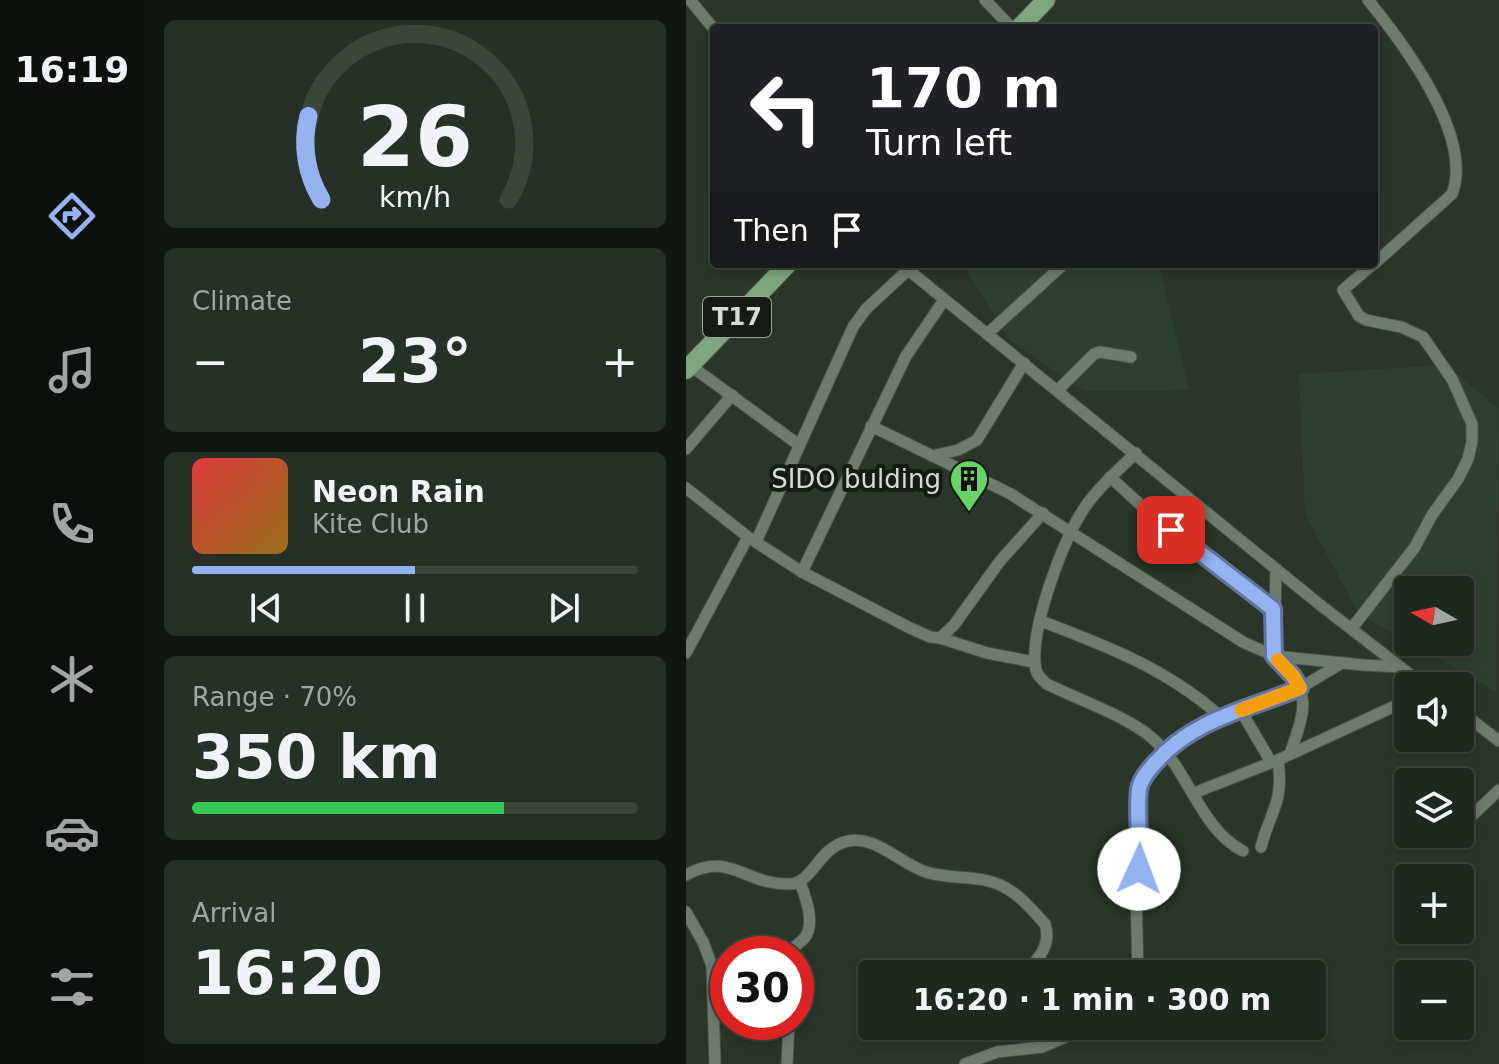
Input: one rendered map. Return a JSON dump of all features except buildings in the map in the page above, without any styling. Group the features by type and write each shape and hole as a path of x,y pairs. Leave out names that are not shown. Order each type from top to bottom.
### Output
{"main road":[{"path":"1023,24 1046,0"},
{"name":"T17","path":"688,368 784,268"}],"street":[{"path":"690,0 710,24"},
{"path":"985,0 1008,24"},
{"path":"1368,0 1415,63 1429,88 1452,140 1458,178 1452,194 1378,260"},
{"path":"686,653 752,540 853,327 904,268"},
{"path":"906,268 1407,672"},
{"path":"987,334 1060,268"},
{"path":"1352,628 1415,547 1432,515 1458,479 1472,442 1472,424 1456,386 1423,337 1401,327 1366,320 1359,316 1350,302 1343,290 1369,268"},
{"path":"802,572 906,356 944,300"},
{"path":"1058,390 1094,354 1100,352 1131,357"},
{"path":"932,456 958,450 977,440 1024,363"},
{"path":"688,368 732,395 799,445"},
{"path":"686,449 732,395"},
{"path":"871,426 985,480 1043,513 1243,642 1274,656 1400,667"},
{"path":"1136,453 1110,477 1087,505 1059,557 1041,621 1034,662 1037,674 1047,684 1150,737 1165,752 1223,839 1243,851"},
{"path":"1110,477 1153,516 1273,609"},
{"path":"686,488 752,540 802,572 910,628 987,653 1034,662"},
{"path":"940,638 954,625 991,573 1043,513"},
{"path":"1276,569 1274,656 1293,676 1300,688 1304,706 1290,754"},
{"path":"1041,621 1092,640 1166,675 1220,716"},
{"path":"1137,960 1135,914 1141,842 1139,789 1145,775 1165,752 1196,729 1220,716 1300,688 1344,662"},
{"path":"1194,793 1274,761 1394,706"},
{"path":"1241,711 1274,761 1281,788 1261,847"},
{"path":"1474,722 1499,741"},
{"path":"1474,814 1499,790"},
{"path":"686,875 718,865 730,866 761,882 800,882 832,846 855,840 866,841 928,873 969,877 1003,886 1034,913 1047,931 1047,943 1035,960"},
{"path":"800,882 806,902 808,930 805,936"},
{"path":"686,912 712,966 715,1064"},
{"path":"787,1064 788,1040"},
{"path":"965,1064 997,1052 1042,1047 1059,1040"}],"shaded area":[{"path":"965,268 1160,268 1189,390 1084,391 1009,340"},
{"path":"1445,365 1499,409 1496,692 1474,679 1474,672 1462,672 1435,656 1474,656 1474,576 1394,576 1394,633 1360,616 1305,514 1299,374"}],"slow traffic":[{"path":"1242,710 1300,688 1278,660"}],"place":[{"name":"SIDO bulding","path":"969,513"}],"route":[{"path":"1139,869 1139,789 1145,775 1165,752 1220,716 1300,688 1274,656 1273,609 1171,530"}]}
